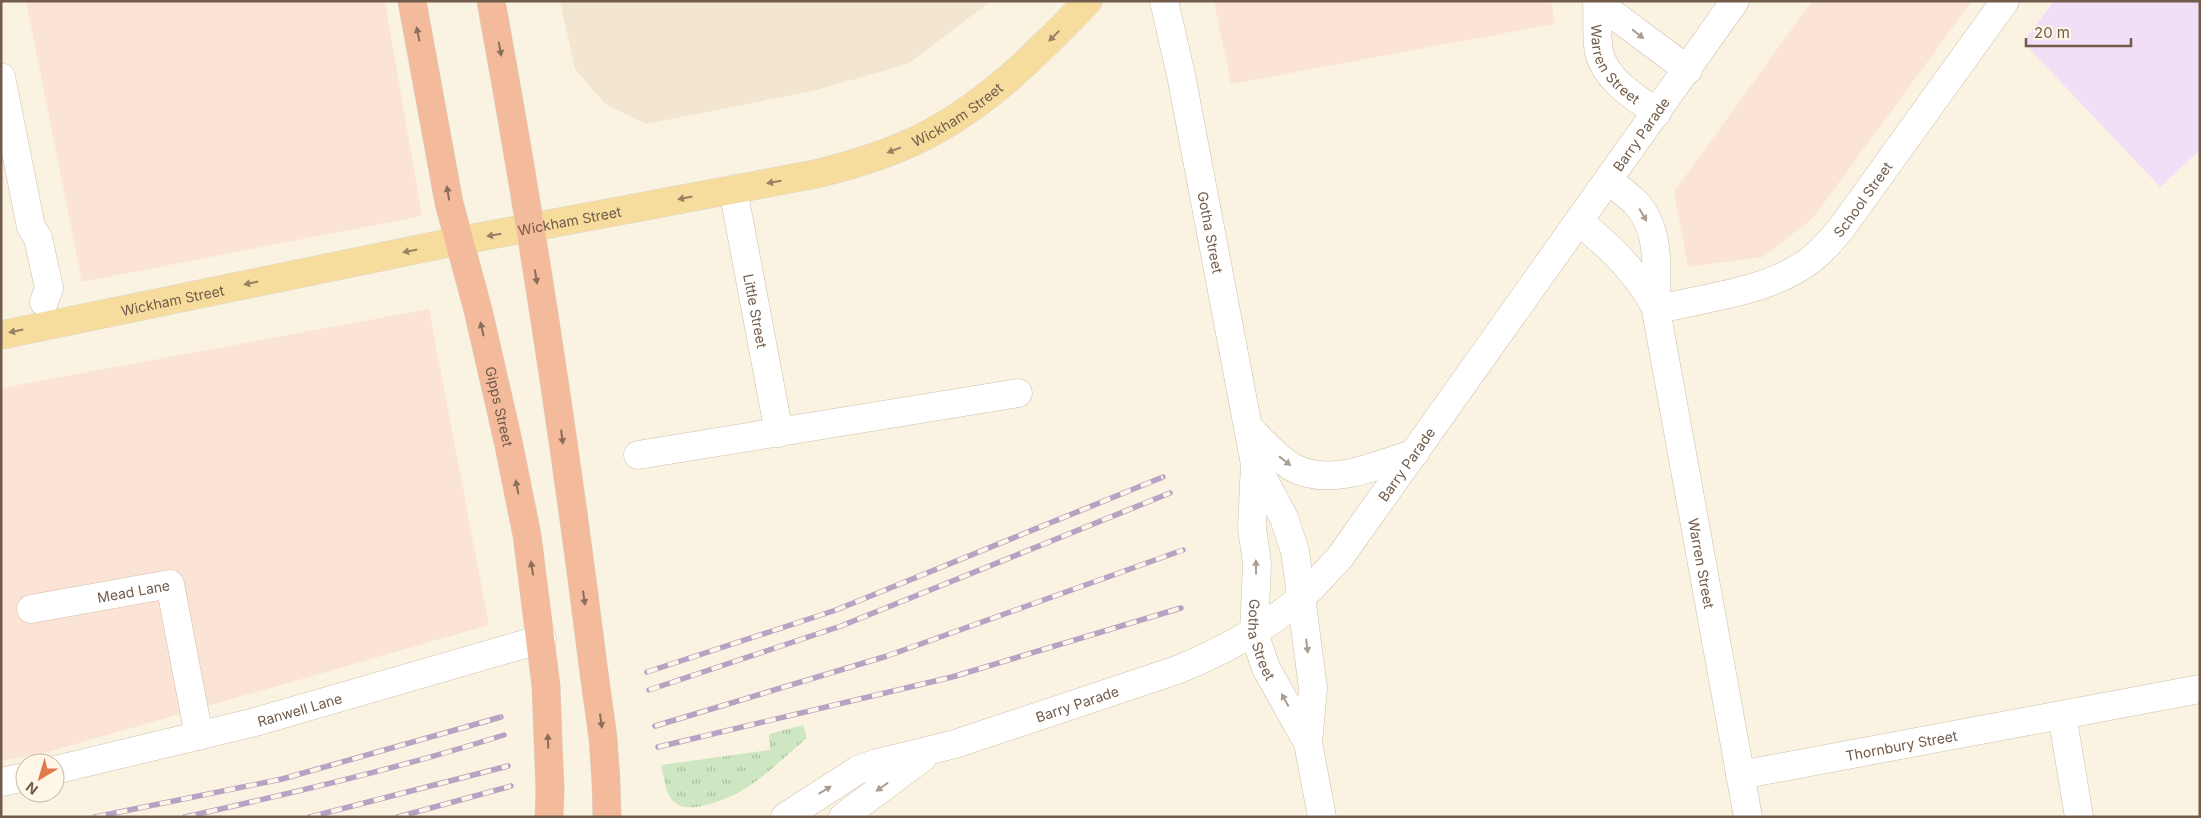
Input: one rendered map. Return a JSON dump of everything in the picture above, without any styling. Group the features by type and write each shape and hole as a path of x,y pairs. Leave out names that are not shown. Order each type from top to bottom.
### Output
{"highway":[{"name":"Gipps Street","path":"412,1 458,241 478,310 527,535 542,639 546,686 550,790 549,817"},
{"path":"491,1 522,171 529,228 561,431 603,738 607,817"}],"main road":[{"name":"Wickham Street","path":"1,334 46,314 529,228 816,174 864,161 911,143 962,114 1024,66 1088,1"}],"street":[{"name":"Gotha Street","path":"1164,1 1183,84 1256,464 1252,528 1257,563 1254,633 1266,668 1308,743"},
{"name":"Warren Street","path":"1597,1 1599,52 1606,70 1628,92 1657,114"},
{"name":"Warren Street","path":"1602,1 1610,12 1688,70"},
{"name":"Barry Parade","path":"785,817 858,770 936,748 1177,670 1207,658 1254,633 1301,598 1340,557 1657,114 1735,1"},
{"name":"School Street","path":"1656,310 1763,285 1788,275 1807,263 1826,247 2005,1"},
{"path":"1,77 31,227 38,238 49,288 46,314"},
{"name":"Warren Street","path":"1609,181 1635,202 1644,214 1654,238 1656,250 1656,310 1748,817"},
{"name":"Little Street","path":"733,189 779,433"},
{"name":"Warren Street","path":"1580,222 1619,255 1644,286 1656,310"},
{"path":"638,455 1018,393"},
{"path":"1249,428 1291,466 1305,473 1320,476 1367,468 1415,453"},
{"name":"Gotha Street","path":"1256,464 1284,518 1295,551 1313,688 1308,743 1322,817"},
{"name":"Mead Lane","path":"31,609 170,584 199,736"},
{"name":"Ranwell Lane","path":"65,768 199,736 542,639"},
{"name":"Thornbury Street","path":"1740,775 2200,689"},
{"path":"2062,715 2079,817"},
{"name":"Barry Parade","path":"843,817 936,748"},
{"path":"1,782 15,779"}],"shaded area":[{"path":"26,1 385,1 422,216 82,282"},
{"path":"560,1 991,1 908,64 813,91 646,124 605,104 575,69"},
{"path":"1214,1 1551,1 1555,24 1231,84"},
{"path":"1812,1 1972,1 1813,218 1763,257 1688,267 1674,192"},
{"path":"2054,1 2200,1 2200,150 2160,187 2023,42"},
{"path":"429,309 489,625 48,752 15,753 15,758 1,761 1,388"}],"green space":[{"path":"803,725 807,738 771,770 747,788 719,801 702,806 683,807 676,804 670,798 661,765 770,750 769,734"}],"railway":[{"path":"647,672 836,610 1163,477"},
{"path":"649,690 841,626 1170,493"},
{"path":"655,726 887,656 1183,550"},
{"path":"658,747 952,677 1181,608"},
{"path":"95,817 282,779 501,717"},
{"path":"185,817 386,769 504,735"},
{"path":"310,817 508,766"},
{"path":"398,817 511,786"}]}
